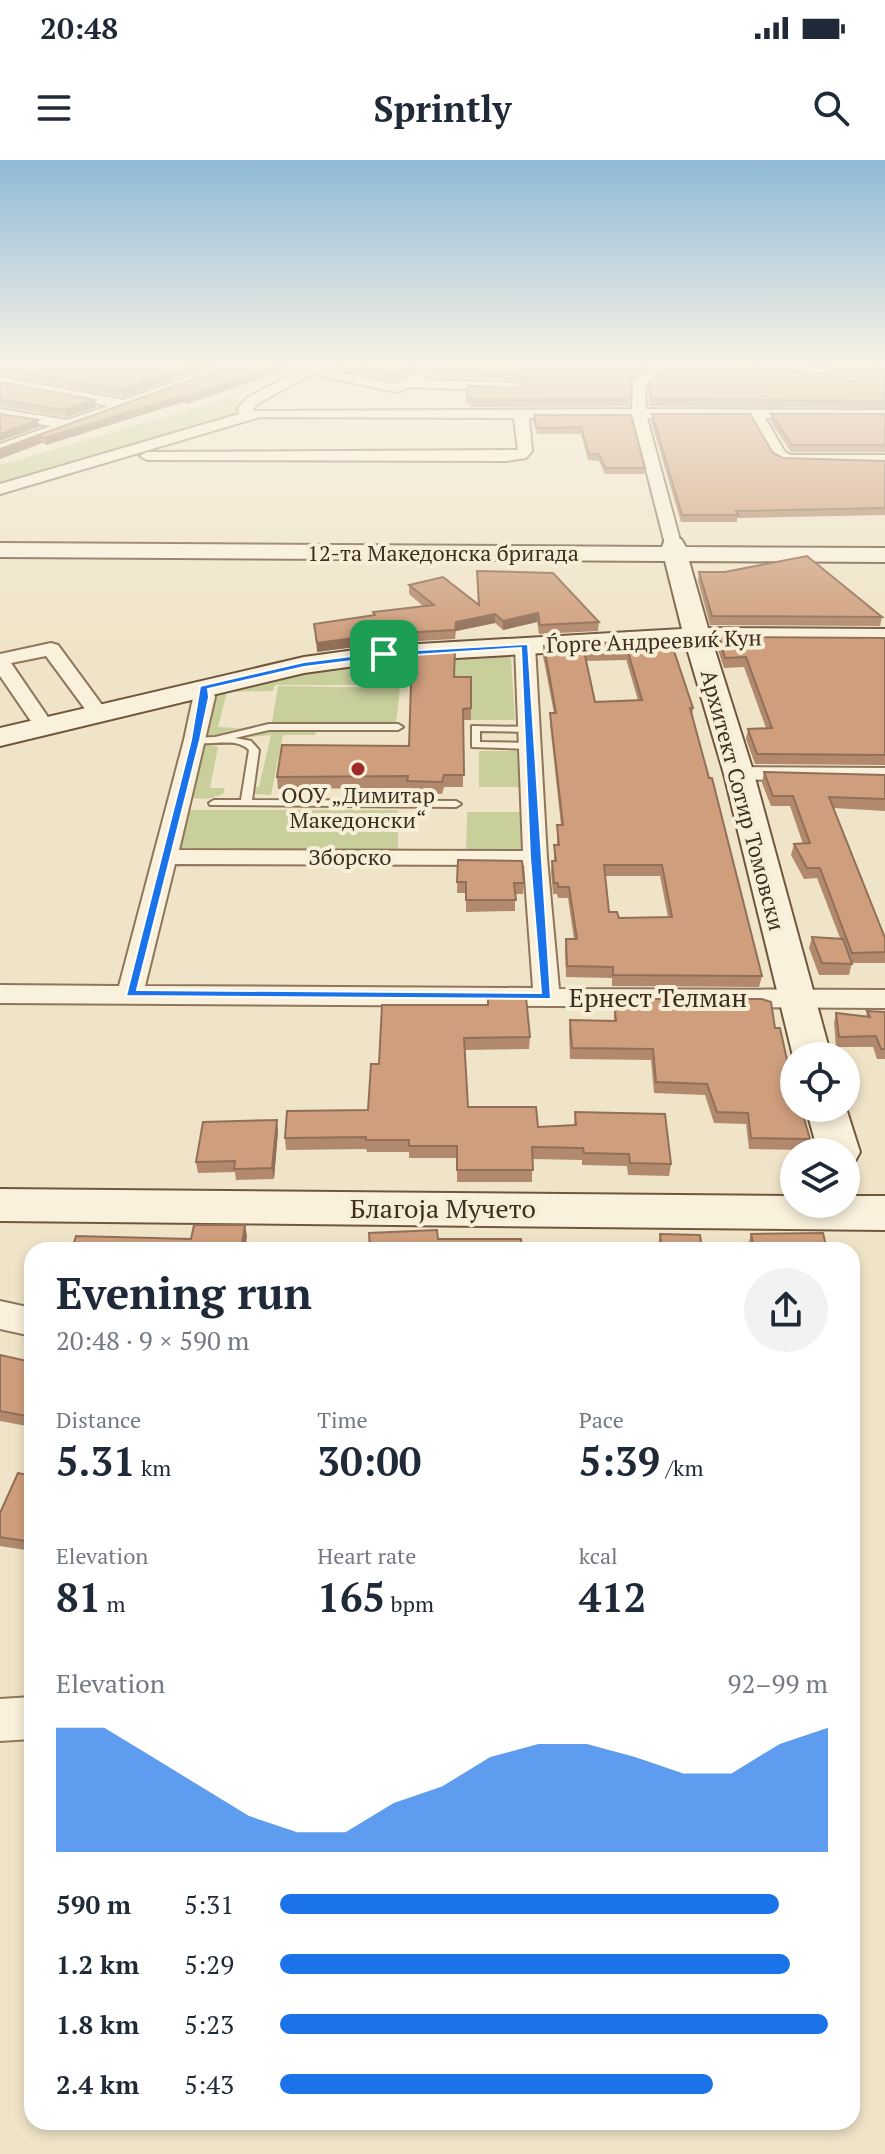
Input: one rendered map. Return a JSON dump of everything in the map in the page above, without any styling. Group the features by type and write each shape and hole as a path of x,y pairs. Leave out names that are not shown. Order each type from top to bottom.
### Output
{"street":[{"path":"0,489 106,458"},
{"name":"Архитект Сотир Томовски","path":"650,458 697,636 739,774 808,1042"},
{"path":"786,458 885,460"},
{"name":"12-та Македонска бригада","path":"0,540 674,549 885,555"},
{"name":"12-та Македонска бригада","path":"0,550 674,549 885,545"},
{"name":"Ѓорге Андреевиќ Кун","path":"0,737 203,688 342,659 697,636 885,637"},
{"path":"525,646 535,858 547,997"},
{"path":"44,726 0,661 51,649 98,713"},
{"path":"130,994 165,857 205,740 203,688"},
{"path":"739,774 885,775"},
{"name":"Зборско","path":"165,857 535,858"},
{"name":"Ернест Телман","path":"0,994 885,999"},
{"name":"Благоја Мучето","path":"0,1205 862,1202"},
{"path":"0,1315 24,1320"},
{"path":"0,1720 24,1718"}],"lane":[{"path":"205,740 269,727 398,727"},
{"path":"475,728 529,737 475,745 475,728"},
{"path":"205,740 248,743 254,750 246,803"},
{"path":"214,803 456,804"}],"green space":[{"path":"24,458 94,458 0,486 0,465"},
{"path":"502,654 511,658 515,720 471,720 471,689 454,688 455,656"},
{"path":"405,659 403,685 275,685 273,691 227,692 218,727 240,728 204,738 215,696 222,690 319,669"},
{"path":"278,686 400,688 396,723 272,722"},
{"path":"265,730 316,731 315,735 283,735 271,795 256,794 245,788 259,787 271,735 231,739"},
{"path":"202,744 218,747 210,788 225,788 223,794 208,799 189,798"},
{"path":"479,751 518,751 522,787 479,787"},
{"path":"186,810 398,810 398,852 185,851 177,845"},
{"path":"467,812 524,812 528,842 523,850 510,853 466,853"}],"building":[{"path":"601,458 642,458 645,468 605,468"},
{"path":"665,458 885,461 885,508 682,515"},
{"path":"807,556 882,617 712,616 699,572 725,572"},
{"path":"477,571 553,573 599,622 540,625 538,613 503,621 495,614 456,622 455,630 383,634 317,643 314,624 375,615 373,612 434,605 409,585 443,577 479,605"},
{"path":"719,637 885,638 885,755 757,754 748,729 772,728 746,657 725,658"},
{"path":"670,639 693,708 690,708 709,778 712,778 762,976 613,975 613,967 567,966 566,939 577,939 569,887 558,887 558,883 554,883 552,861 556,861 554,845 559,845 557,825 563,825 550,713 556,713 544,646 619,642 627,650 584,651 595,702 642,700 625,642","holes":["604,865 662,865 672,917 619,918 617,912 609,912"]},
{"path":"455,650 454,677 471,677 471,708 463,709 464,775 444,775 442,782 407,781 408,776 277,777 282,745 409,746 412,652"},
{"path":"764,772 885,775 885,799 829,797 885,938 885,952 852,953 820,868 807,868 794,844 810,843 793,796 773,796"},
{"path":"458,860 522,861 524,883 514,883 516,900 466,900 466,882 457,882"},
{"path":"812,937 843,939 852,964 822,963"},
{"path":"526,997 530,1037 464,1038 468,1107 536,1107 538,1127 576,1125 575,1112 665,1114 671,1164 630,1163 629,1154 584,1153 583,1148 532,1147 533,1170 457,1170 457,1146 409,1146 409,1140 366,1140 366,1137 285,1138 287,1111 368,1110 371,1064 379,1064 382,1005 488,1005 488,998"},
{"path":"614,999 762,999 771,1002 775,1028 780,1028 783,1042 780,1042 780,1122 805,1122 810,1138 751,1138 748,1113 717,1112 707,1084 656,1082 653,1049 572,1048 570,1020 616,1021"},
{"path":"867,1011 885,1012 885,1049 881,1049 876,1036 839,1037 836,1013 870,1017"},
{"path":"277,1120 272,1168 234,1169 235,1161 196,1162 203,1122"},
{"path":"194,1225 245,1225 242,1242 74,1242 76,1236 191,1239"},
{"path":"437,1230 438,1239 521,1239 521,1242 370,1242 369,1233"},
{"path":"823,1233 825,1242 752,1242 751,1234"},
{"path":"660,1234 700,1235 701,1242 661,1242"},
{"path":"0,1355 24,1360 24,1416 0,1411"},
{"path":"18,1473 24,1474 24,1541 0,1537 0,1513"}],"place":[{"name":"ООУ „Димитар Македонски“","path":"358,769"}],"route":[{"path":"525,646 535,858 547,997 130,994 195,740 205,697 203,688 304,665 384,654 525,646"}]}
